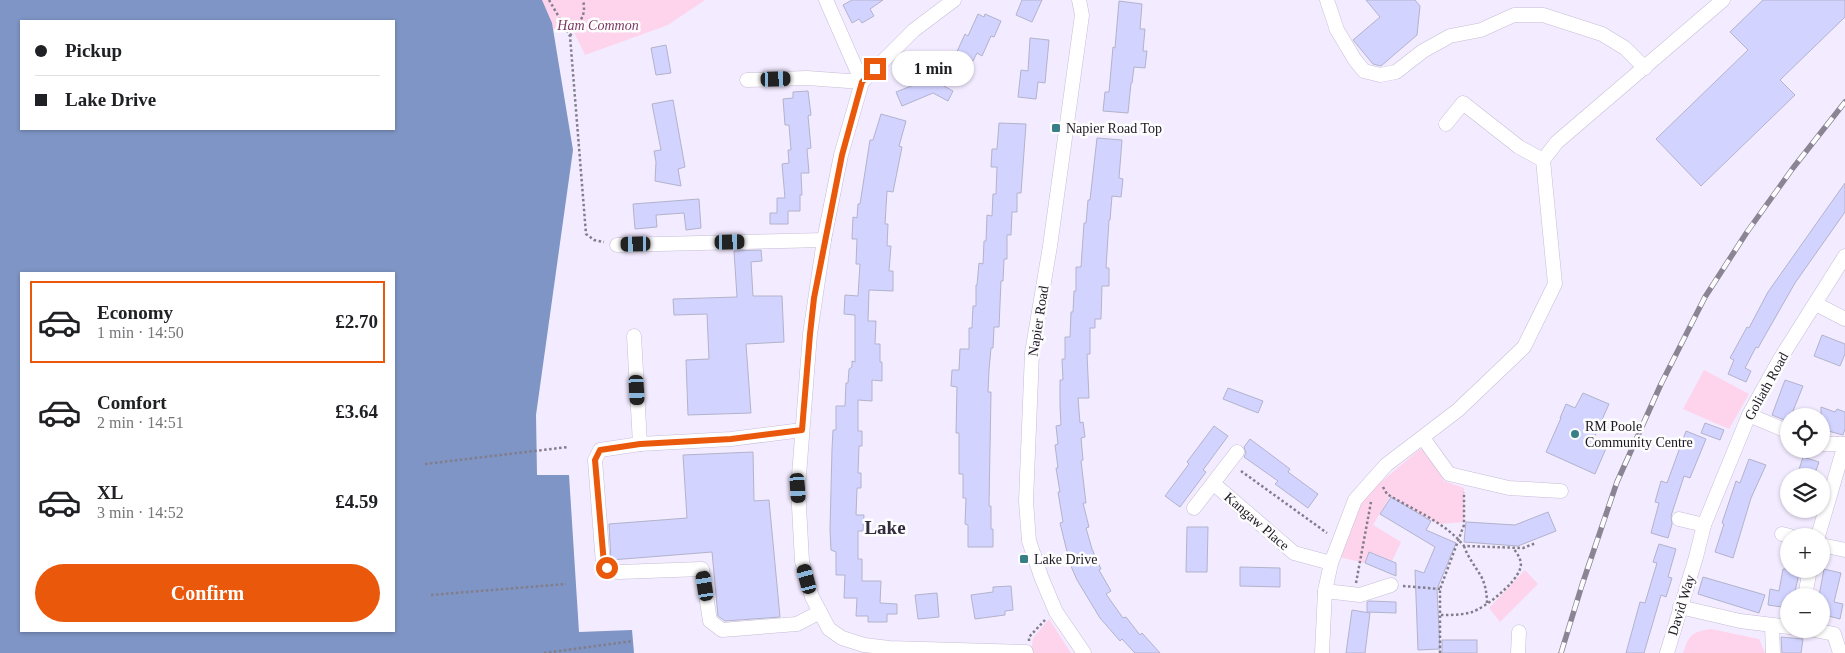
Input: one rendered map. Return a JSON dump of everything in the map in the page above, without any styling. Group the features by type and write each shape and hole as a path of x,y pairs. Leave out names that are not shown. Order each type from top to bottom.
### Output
{"street":[{"path":"826,0 862,82"},
{"path":"954,0 914,30 862,82 842,155 824,240 810,334 798,488 802,561 812,596 820,612 829,629 842,638 887,650 1026,652"},
{"name":"Napier Road","path":"1079,0 1082,15 1081,24 1050,246 1032,353 1026,501 1030,541 1042,579 1056,612 1084,653"},
{"path":"1327,0 1338,30 1355,60 1364,71 1380,75 1396,72 1423,51 1450,36 1481,30 1514,15 1543,15 1602,34 1625,48 1645,68"},
{"path":"1322,653 1325,591 1331,563 1355,500 1386,465 1458,410 1524,347 1555,284 1542,160 1557,142 1723,0"},
{"path":"747,80 806,78 862,82"},
{"path":"1446,124 1463,103 1519,147 1542,160"},
{"path":"617,245 824,240"},
{"name":"Goliath Road","path":"1696,557 1704,525 1749,415 1780,359 1845,256"},
{"path":"1816,304 1845,319"},
{"path":"634,336 640,444"},
{"path":"1749,415 1780,428"},
{"path":"802,430 731,439 640,444 600,450 595,460 604,564 612,572 702,569 710,620 722,630 797,624 820,612"},
{"path":"1423,438 1449,474 1509,488 1561,491"},
{"path":"1820,528 1845,444 1830,444"},
{"name":"Kangaw Place","path":"1194,508 1233,457"},
{"name":"Kangaw Place","path":"1214,484 1294,553 1331,563"},
{"path":"1679,519 1704,525"},
{"path":"1830,547 1845,550"},
{"name":"David Way","path":"1667,653 1696,557"},
{"path":"1325,591 1360,595 1391,585"},
{"path":"1680,607 1740,621 1780,626"},
{"path":"1772,626 1773,653"},
{"path":"1518,653 1519,632"},
{"path":"1830,633 1834,634 1840,653"}],"path":[{"path":"549,0 570,36 586,234 594,240 617,245"},
{"path":"570,36 580,23 585,9 583,0"},
{"path":"426,464 568,446"},
{"path":"1233,457 1339,542"},
{"path":"1376,475 1387,494 1438,524 1459,540 1482,578 1487,605"},
{"path":"1440,653 1440,589 1464,525 1465,478"},
{"path":"1354,594 1371,502"},
{"path":"1464,546 1523,548 1536,543"},
{"path":"1441,615 1470,613 1487,605 1503,591 1520,571 1521,564 1518,554 1513,548"},
{"path":"431,594 566,584"},
{"path":"1391,585 1440,589"},
{"path":"1026,652 1029,637 1041,623 1056,612"},
{"path":"544,653 633,641"}],"green space":[{"name":"Ham Common","path":"522,0 705,0 668,25 585,55 573,30 537,30"},
{"path":"1704,370 1749,394 1729,429 1683,409"},
{"path":"1420,449 1426,451 1444,481 1464,488 1464,522 1438,524 1390,496 1373,525 1401,542 1392,561 1370,552 1365,563 1339,557 1353,517 1367,494"},
{"path":"1525,570 1538,584 1500,622 1489,608"},
{"path":"1049,619 1071,653 1031,653 1033,638"},
{"path":"1711,629 1759,639 1765,653 1683,653 1692,635 1699,631"}],"water":[{"path":"0,0 542,0 552,23 573,150 536,415 537,475 569,475 579,632 632,630 634,653 0,653"}],"building":[{"path":"852,0 883,0 870,9 874,16 862,23 859,19 852,23 843,5"},
{"path":"1022,0 1042,0 1032,22 1016,15"},
{"path":"1366,0 1415,0 1420,6 1417,35 1381,66 1373,64 1353,40 1380,17"},
{"path":"1763,0 1845,0 1845,17 1780,80 1795,95 1701,186 1656,139 1748,50 1730,32"},
{"path":"1119,1 1142,4 1140,29 1145,29 1143,51 1147,51 1145,68 1134,67 1128,113 1103,111 1105,92 1109,92"},
{"path":"978,14 984,17 985,14 1001,21 994,37 991,36 982,56 977,53 973,61 956,54 965,34 968,36"},
{"path":"1030,38 1049,40 1045,83 1038,82 1036,99 1018,97 1021,70 1028,71"},
{"path":"666,45 671,73 656,75 651,48"},
{"path":"935,55 955,66 944,86 953,91 948,101 933,93 902,106 896,92 939,75 928,68"},
{"path":"808,91 811,115 808,116 811,148 807,149 809,173 801,173 802,195 800,195 800,211 788,211 788,224 770,224 770,213 777,213 777,198 785,198 782,164 789,163 788,150 791,150 789,125 785,125 783,99 793,98 793,92"},
{"path":"673,100 685,167 678,169 681,186 655,181 656,162 654,151 661,150 652,104"},
{"path":"881,114 906,121 899,146 902,147 893,192 887,191 885,224 888,224 887,246 891,246 889,271 893,271 893,291 869,290 868,321 876,321 875,344 880,344 882,381 872,380 872,401 858,400 858,431 862,431 862,446 859,446 858,473 861,473 861,488 857,488 856,515 864,515 863,531 858,531 858,559 862,559 862,581 881,581 880,603 897,604 897,614 887,614 887,622 868,622 868,616 856,616 857,598 844,598 845,575 836,575 836,552 831,550 830,530 832,449 833,430 836,430 836,406 845,406 849,369 852,367 852,361 855,362 855,315 844,314 845,295 858,296 860,264 856,264 857,239 852,239 853,217 857,218 870,140 873,140"},
{"path":"999,123 1026,124 1021,193 1017,193 1017,212 1012,212 1011,235 1007,235 1007,259 1004,259 1003,281 1001,281 999,327 994,327 989,370 988,392 991,392 989,506 991,506 993,547 968,547 968,525 965,524 966,498 963,498 963,474 959,474 959,433 956,433 957,387 951,386 952,370 959,370 960,349 969,349 969,328 972,328 973,306 976,306 979,263 983,264 987,215 992,216 993,194 996,194 997,167 991,167 992,149 997,149"},
{"path":"1097,138 1122,140 1119,178 1123,179 1121,197 1112,196 1106,268 1109,268 1109,286 1102,286 1101,319 1095,319 1095,328 1090,328 1090,354 1087,354 1089,398 1078,398 1080,423 1083,422 1085,437 1081,438 1083,460 1081,461 1086,503 1083,503 1089,527 1086,528 1092,549 1101,569 1099,570 1111,591 1106,594 1123,618 1126,617 1140,635 1142,633 1160,653 1135,653 1122,639 1120,641 1100,618 1077,580 1070,564 1060,523 1063,522 1058,492 1060,492 1055,445 1058,444 1056,426 1061,425 1060,380 1063,380 1062,359 1065,359 1065,337 1070,337 1071,312 1073,312 1074,291 1076,291 1076,267 1081,267 1084,223 1086,223 1088,200 1090,200"},
{"path":"1845,183 1845,212 1795,283 1758,348 1756,347 1745,368 1751,371 1746,382 1728,374 1734,360 1730,358 1768,292"},
{"path":"699,199 701,228 686,230 684,213 656,215 657,227 635,229 633,204"},
{"path":"761,250 762,261 751,262 753,296 782,296 784,342 746,344 751,413 688,415 686,360 709,359 707,314 674,315 673,299 737,297 734,251"},
{"path":"1822,335 1845,344 1845,354 1840,366 1814,356"},
{"path":"1785,380 1803,386 1794,408 1780,408 1780,418 1772,415"},
{"path":"1228,388 1263,401 1258,413 1223,399"},
{"name":"RM Poole Community Centre","path":"1583,393 1609,404 1593,440 1607,446 1595,474 1546,452 1566,404 1575,408"},
{"path":"1837,409 1845,412 1843,435 1830,431 1830,410 1835,412"},
{"path":"1705,423 1724,430 1720,440 1701,433"},
{"path":"1214,426 1228,436 1203,470 1206,472 1180,507 1165,496"},
{"path":"1686,431 1706,439 1690,478 1684,476 1671,516 1672,524 1668,538 1651,533 1659,503 1655,502 1661,481 1667,483"},
{"path":"1250,439 1290,469 1288,472 1318,494 1308,508 1275,484 1278,481 1244,457 1246,453 1244,447"},
{"path":"753,452 754,501 769,500 780,617 725,621 718,616 712,552 611,560 609,524 687,518 683,455"},
{"path":"1803,458 1819,462 1817,468 1800,468"},
{"path":"1749,459 1766,465 1751,498 1733,558 1715,552 1724,524 1722,523 1736,481 1740,483"},
{"path":"1391,497 1431,521 1426,530 1456,543 1437,589 1440,649 1418,650 1415,570 1424,573 1435,547 1380,514"},
{"path":"1548,512 1556,531 1518,546 1464,542 1466,522 1515,525"},
{"path":"1187,527 1208,527 1207,572 1186,572"},
{"path":"1659,544 1676,549 1668,577 1672,578 1666,597 1661,595 1644,653 1626,653 1640,602 1645,603 1657,563 1653,562"},
{"path":"1369,552 1396,563 1396,576 1365,563"},
{"path":"1240,567 1280,568 1280,587 1240,586"},
{"path":"1830,570 1841,573 1834,602 1843,604 1840,619 1830,616 1830,588 1820,588 1822,578 1830,578"},
{"path":"1703,577 1765,595 1759,613 1698,594"},
{"path":"1781,578 1798,578 1796,588 1780,588 1780,607 1768,605 1770,589 1779,591"},
{"path":"1011,586 1013,610 1005,611 1005,615 975,619 971,595 993,592 993,587"},
{"path":"937,593 939,617 918,619 915,595"},
{"path":"1367,602 1396,602 1396,613 1367,612"},
{"path":"1352,610 1370,613 1365,653 1346,653"},
{"path":"1781,638 1803,639 1801,653 1782,653"},
{"path":"1442,640 1477,640 1477,653 1442,653"}],"railway":[{"path":"1561,653 1617,482 1661,384 1705,297 1747,232 1793,168 1845,102"}],"place":[{"name":"Napier Road Top","path":"1056,128"},
{"name":"RM Poole Community Centre","path":"1575,434"},
{"name":"Lake Drive","path":"1024,559"}],"district":[{"name":"Lake","path":"885,527"}],"route":[{"path":"607,568 604,564 595,460 600,450 640,444 731,439 802,430 814,298 824,240 854,108 862,82 875,69"}]}
